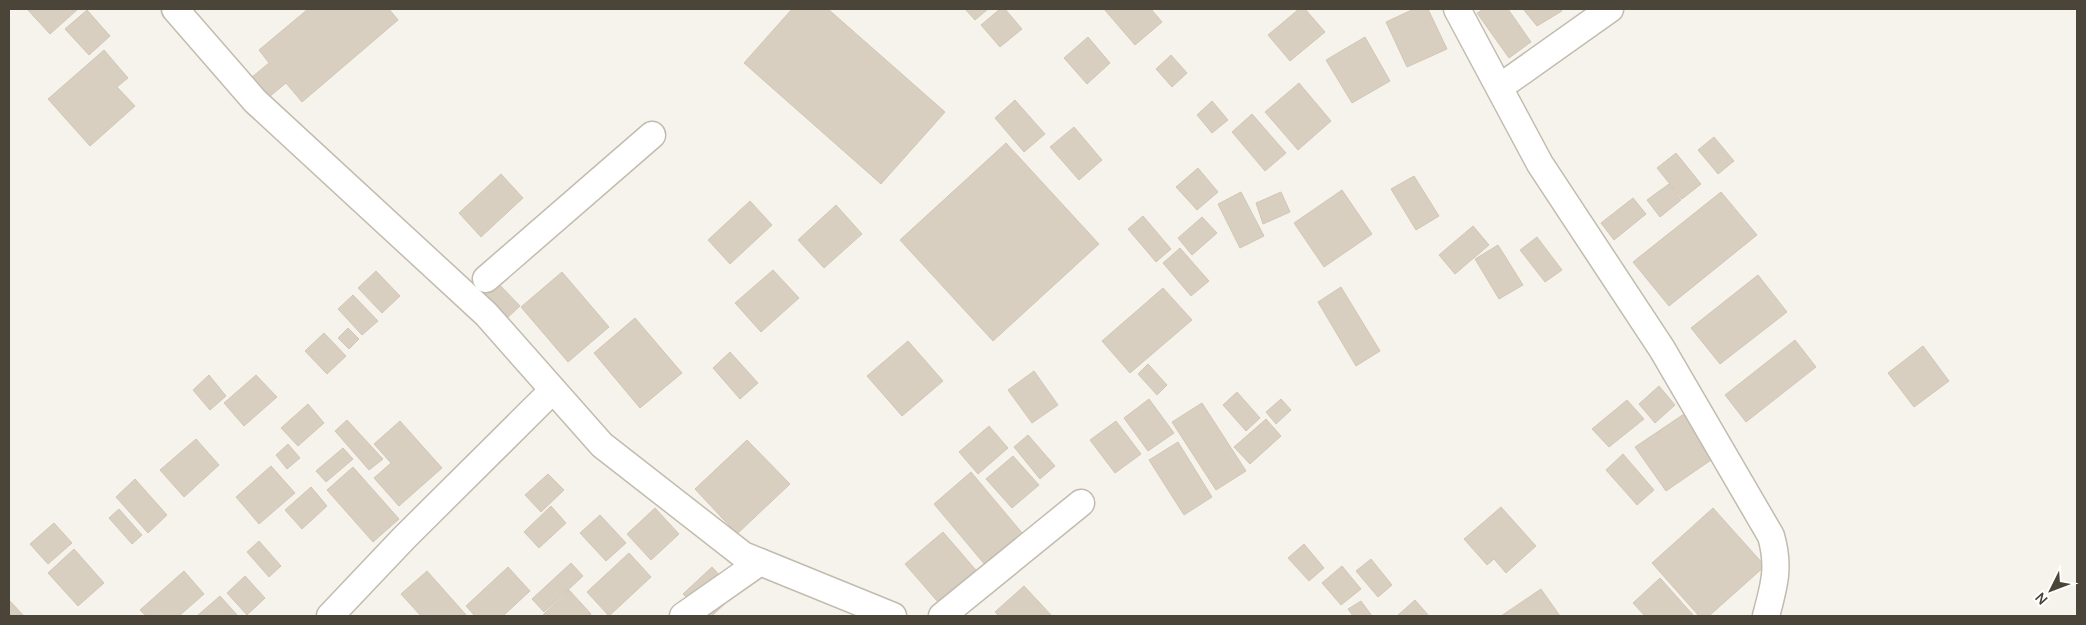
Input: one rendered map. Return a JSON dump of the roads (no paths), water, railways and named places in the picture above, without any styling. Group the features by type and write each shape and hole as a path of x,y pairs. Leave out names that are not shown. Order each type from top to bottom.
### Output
{"street":[{"path":"175,9 255,101 486,314 602,445 743,555 893,616"},
{"path":"1457,9 1540,164 1662,349 1771,536 1776,555 1776,576 1766,616"},
{"path":"1500,87 1610,9"},
{"path":"486,279 652,135"},
{"path":"330,616 404,538 553,390"},
{"path":"942,616 1080,503"},
{"path":"683,616 760,562"}]}
